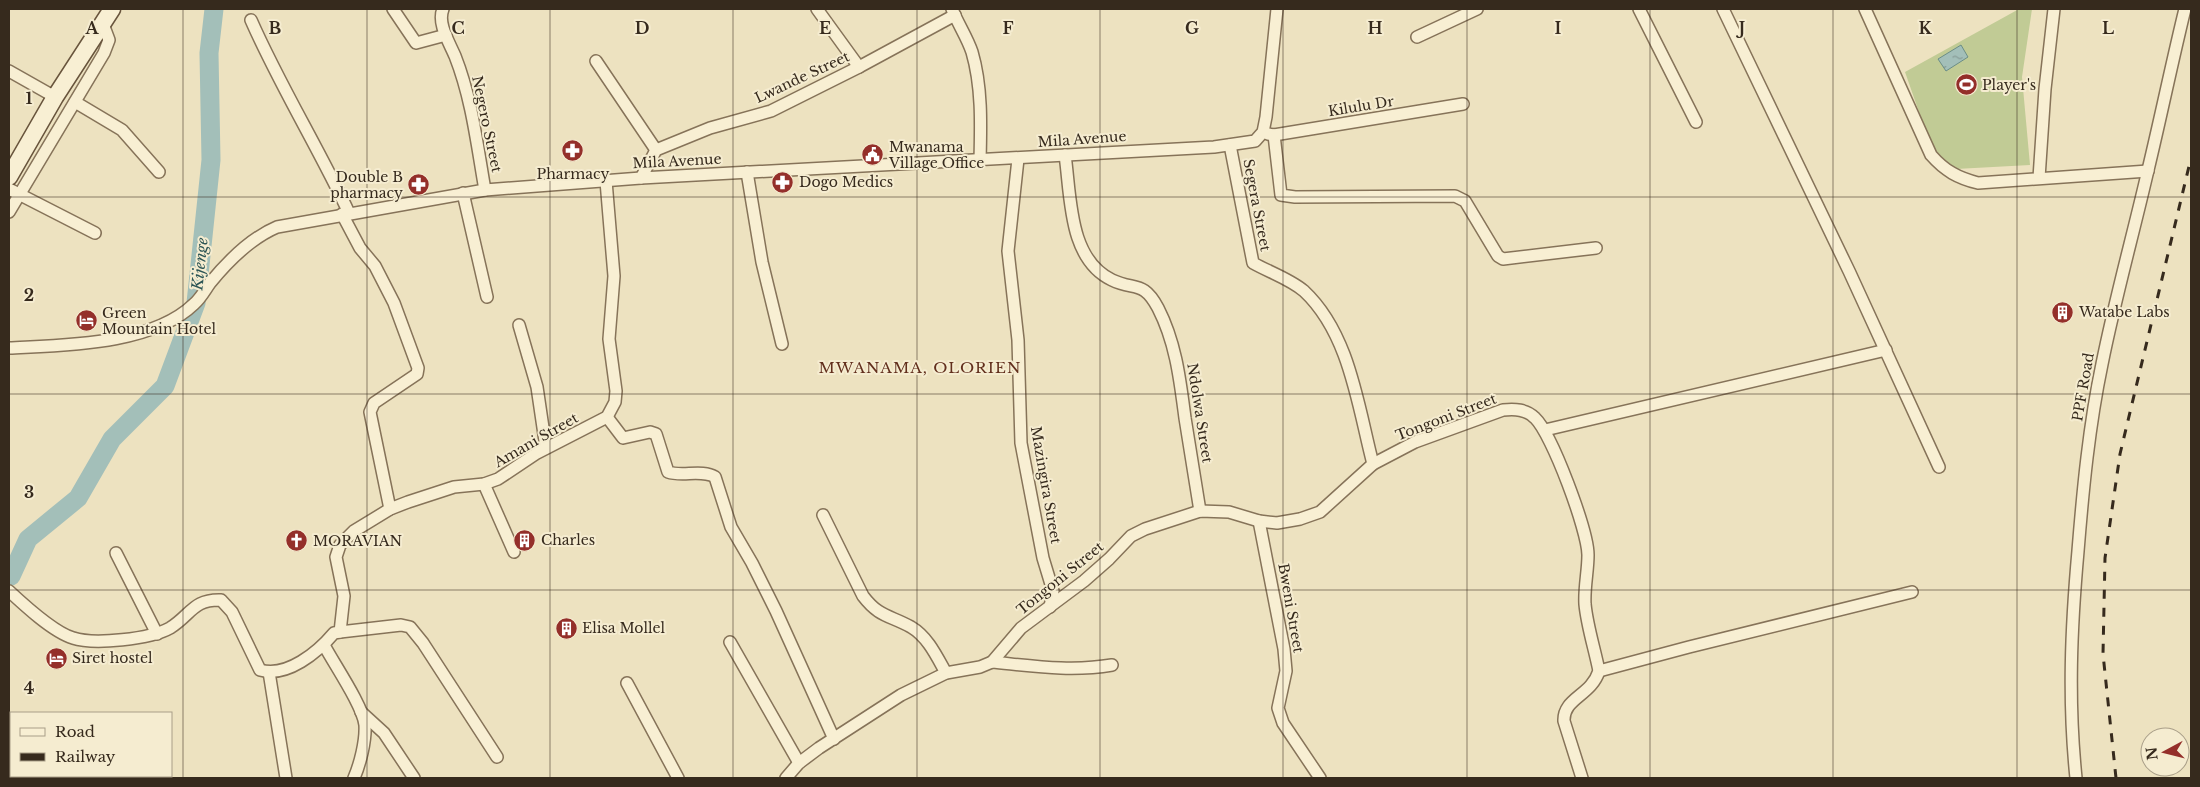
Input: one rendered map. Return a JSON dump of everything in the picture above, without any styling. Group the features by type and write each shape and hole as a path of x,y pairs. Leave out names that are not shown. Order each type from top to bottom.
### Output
{"main road":[{"path":"9,177 55,97 112,9"}],"street":[{"path":"393,9 416,43 446,35"},
{"name":"Negero Street","path":"443,9 441,20 462,73 485,190"},
{"path":"816,9 859,67"},
{"path":"1277,9 1268,134 1279,190 1282,195 1455,196 1465,200 1495,251 1503,259 1596,248"},
{"path":"1418,37 1476,9"},
{"path":"1639,9 1696,122"},
{"path":"1723,9 1886,350 1939,467"},
{"path":"1865,9 1931,155 1942,167 1959,178 1978,183 2148,170"},
{"path":"2039,178 2045,89 2054,9"},
{"name":"PPF Road","path":"2076,778 2071,720 2070,662 2086,464 2102,364 2185,9"},
{"path":"953,12 967,39 976,70 980,104 980,160"},
{"name":"Lwande Street","path":"656,150 710,128 771,111 859,67 953,12"},
{"path":"251,20 268,58 322,156 360,248 375,266 394,303 418,368 417,374 374,403 370,412 390,509"},
{"path":"9,212 14,192 104,53 109,40 103,24"},
{"path":"596,61 656,150 641,178"},
{"path":"9,71 55,97"},
{"path":"74,102 122,130 159,172"},
{"name":"Kilulu Dr","path":"1268,134 1464,104"},
{"name":"Mila Avenue","path":"9,348 92,343 154,328 181,315 196,303 212,281 252,240 277,227 345,213 485,190 641,178 1018,159 1230,145 1255,141 1268,134"},
{"name":"Segera Street","path":"1230,145 1253,263 1303,290 1330,323 1346,361 1373,464"},
{"name":"Ndolwa Street","path":"1065,155 1077,240 1087,259 1112,280 1142,288 1158,308 1174,350 1181,376 1200,511"},
{"name":"Mazingira Street","path":"1018,159 1008,251 1018,340 1021,443 1043,558 1053,591 1050,607"},
{"path":"747,172 762,262 782,344"},
{"path":"606,182 614,276 609,339 616,390 615,402 607,417 623,438 650,432 656,434 668,472 673,474 708,474 715,477 731,527 752,563 780,619 834,739"},
{"path":"14,192 95,233"},
{"path":"463,193 488,297"},
{"path":"519,325 537,387 546,448"},
{"path":"1545,430 1886,350"},
{"name":"Tongoni Street","path":"992,662 1021,628 1109,559 1131,536 1145,529 1200,511 1229,512 1259,521 1285,522 1320,512 1373,464 1415,442 1503,410 1526,412 1535,417 1545,430 1572,495 1583,527 1588,554 1585,605 1599,671"},
{"name":"Amani Street","path":"340,632 344,596 336,557 340,545 354,532 390,509 454,488 484,484 512,471 546,448 607,417"},
{"path":"484,484 514,552"},
{"path":"823,515 870,605 880,614 911,627 924,638 946,673"},
{"name":"Bweni Street","path":"1259,521 1284,650 1286,671 1278,708 1283,723 1320,778"},
{"path":"116,553 157,634"},
{"path":"9,590 55,628 73,638 124,640 157,634 170,628 201,602 221,600 232,612 260,670 269,672 304,660 324,645 334,632 401,625 410,628 423,643 497,756"},
{"path":"1582,778 1564,721 1564,713 1570,703 1589,689 1599,671 1689,646 1912,592"},
{"path":"730,642 799,764"},
{"path":"324,645 361,712 365,725 358,768 354,778"},
{"path":"786,778 799,764 901,695 946,673 980,668 992,662 1065,670 1112,666"},
{"path":"269,672 286,778"},
{"path":"627,683 678,778"},
{"path":"361,712 384,733 414,778"}],"green space":[{"name":"Player's","path":"2019,9 2032,9 2022,77 2030,165 1956,169 1938,159 1926,132 1905,72"}],"water":[{"path":"1961,45 1968,57 1946,71 1938,59"}],"waterway":[{"name":"Kijenge","path":"11,576 28,539 78,498 112,439 165,386 196,303 211,160 209,53 214,9"}],"railway":[{"path":"2116,778 2103,654 2105,558 2120,454 2191,158"}],"place":[{"name":"Player's","path":"1966,85"},
{"name":"Pharmacy","path":"573,151"},
{"name":"Mwanama Village Office","path":"873,155"},
{"name":"Dogo Medics","path":"783,182"},
{"name":"Double B pharmacy","path":"419,185"},
{"name":"Watabe Labs","path":"2063,312"},
{"name":"Green Mountain Hotel","path":"86,321"},
{"name":"Charles","path":"525,540"},
{"name":"MORAVIAN","path":"297,541"},
{"name":"Elisa Mollel","path":"566,628"},
{"name":"Siret hostel","path":"56,658"}],"district":[{"name":"MWANAMA, OLORIEN","path":"920,368"}]}
